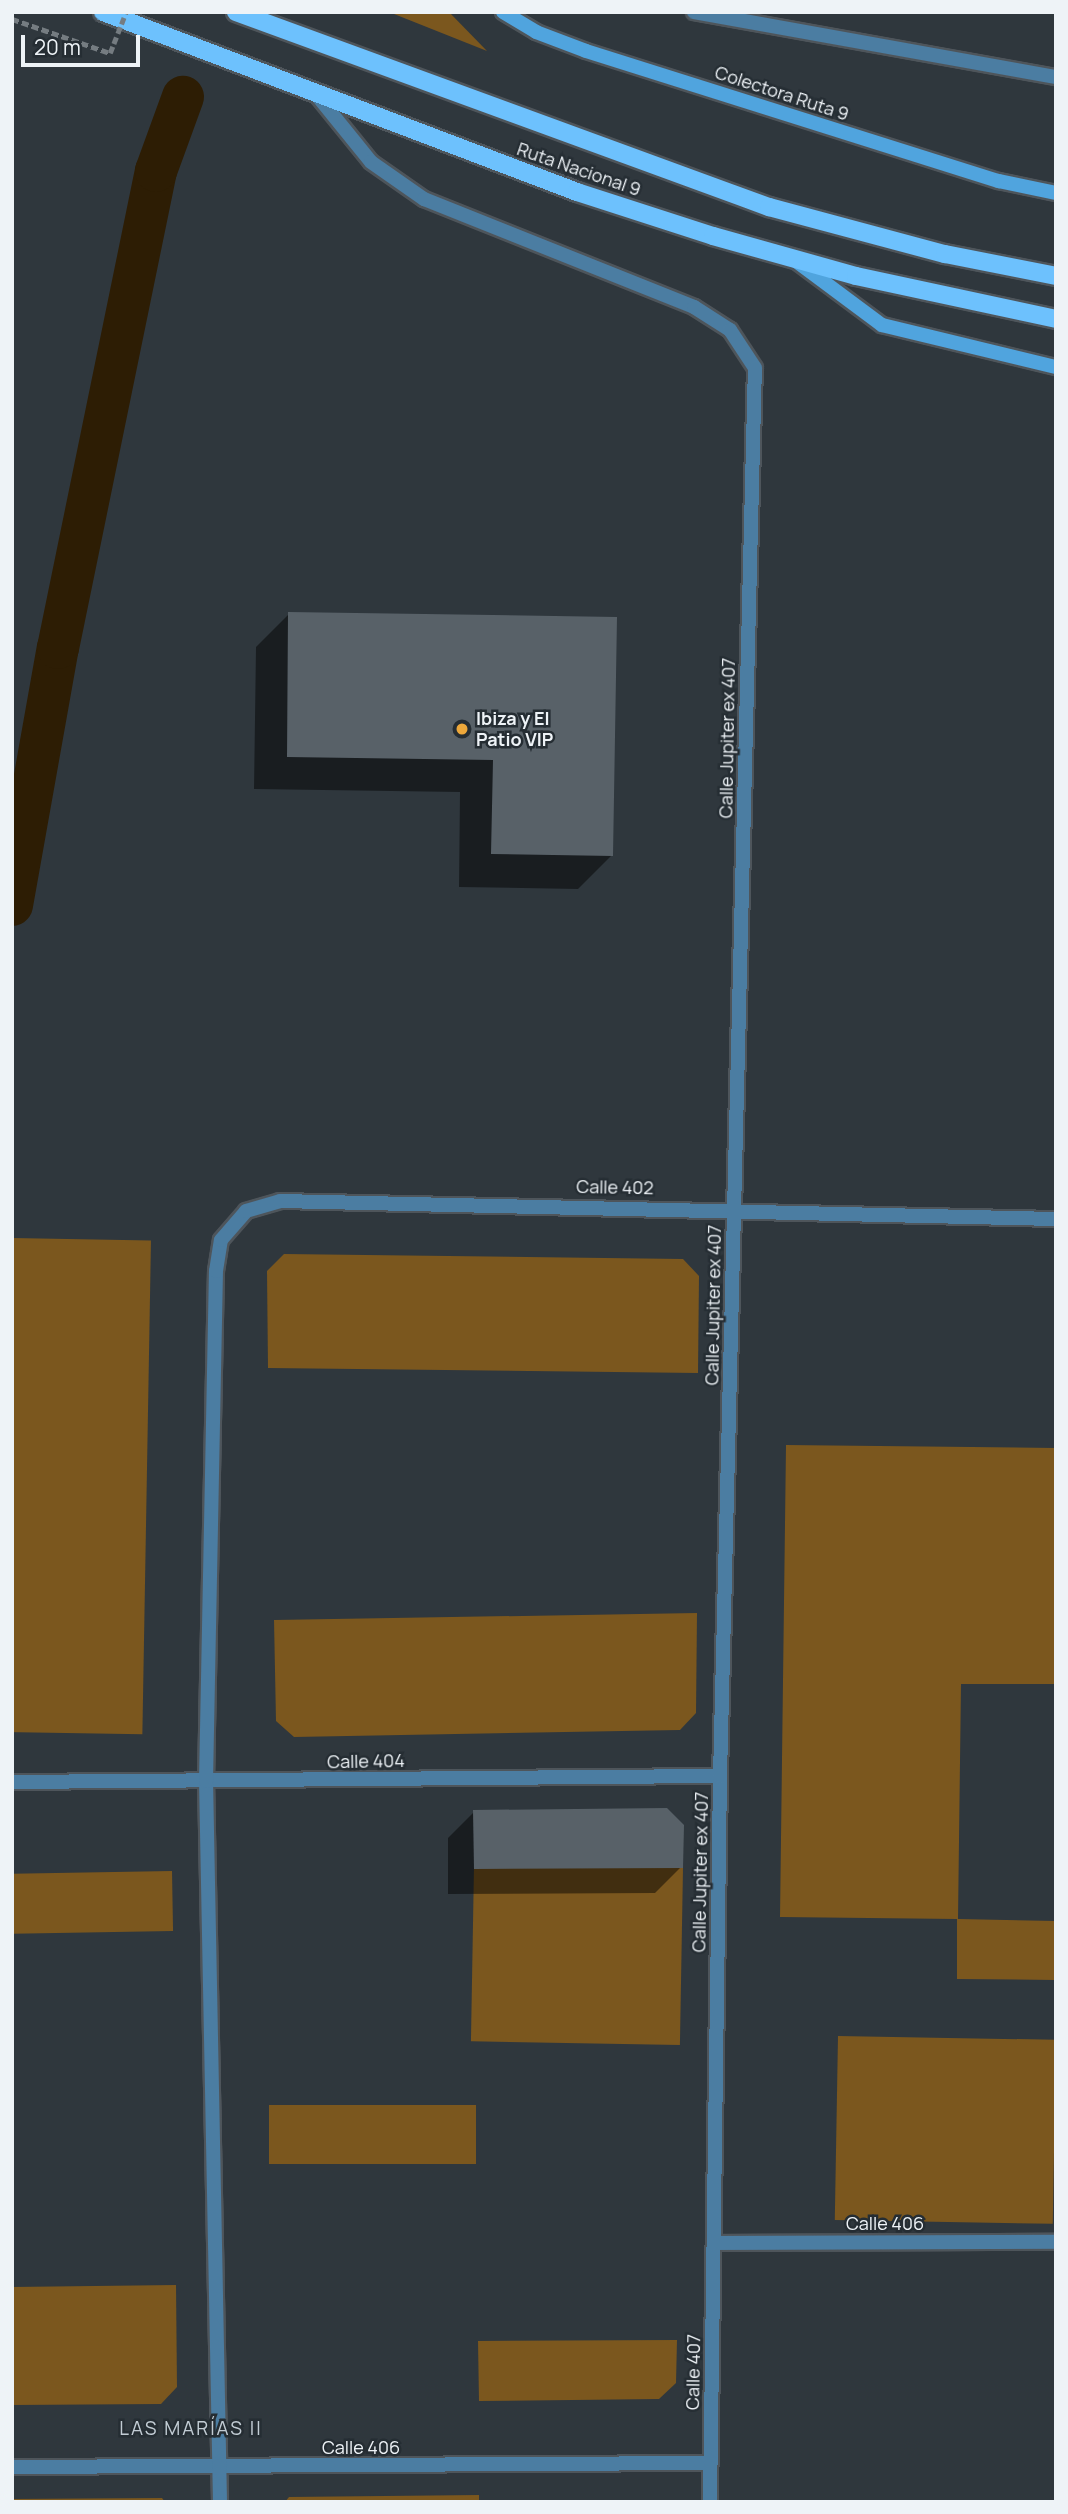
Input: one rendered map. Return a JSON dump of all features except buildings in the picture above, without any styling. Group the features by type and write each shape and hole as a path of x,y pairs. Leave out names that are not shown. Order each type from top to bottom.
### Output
{"main road":[{"name":"Ruta Nacional 9","path":"103,12 577,192 795,260 1056,319"},
{"name":"Ruta Nacional 9","path":"236,12 769,207 945,254 1056,276"}],"street":[{"name":"Colectora Ruta 9","path":"503,12 536,32 586,51 999,181 1056,193"},
{"path":"694,12 1056,77"},
{"name":"Calle Jupiter ex 407","path":"316,94 371,162 424,199 694,307 730,330 755,368 720,1776 715,2243"},
{"path":"795,260 883,325 1056,367"},
{"name":"Calle 402","path":"220,2502 206,1781 216,1271 220,1240 246,1211 280,1201 735,1208 1056,1219"},
{"name":"Calle 404","path":"12,1782 720,1776"},
{"name":"Calle 406","path":"715,2243 1056,2242"},
{"name":"Calle 407","path":"710,2502 715,2243"},
{"name":"Calle 406","path":"12,2467 710,2463"}],"path":[{"path":"12,19 110,52 126,12"}],"shaded area":[{"path":"389,12 449,12 487,51"},
{"path":"12,1238 151,1240 142,1734 12,1732"},
{"path":"284,1254 683,1259 699,1276 698,1373 268,1368 267,1271"},
{"path":"786,1445 1056,1448 1056,1684 961,1684 958,1919 1056,1921 1056,1980 957,1979 957,1919 780,1917"},
{"path":"697,1613 696,1713 680,1730 294,1737 276,1721 274,1620"},
{"path":"474,1864 683,1868 680,2045 471,2041"},
{"path":"172,1871 173,1931 13,1934 12,1874"},
{"path":"838,2036 1056,2040 1053,2224 835,2220"},
{"path":"269,2105 476,2105 476,2164 269,2164"},
{"path":"176,2285 177,2387 161,2404 12,2405 12,2287"},
{"path":"677,2340 676,2383 659,2399 479,2401 478,2341"},
{"path":"479,2495 479,2502 285,2502 289,2497"},
{"path":"162,2498 165,2502 12,2502 12,2499"}],"waterway":[{"path":"12,905 58,648 156,171 183,97"}],"place":[{"name":"Ibiza y El Patio VIP","path":"462,729"}],"district":[{"name":"LAS MARÍAS II","path":"191,2429"}]}
